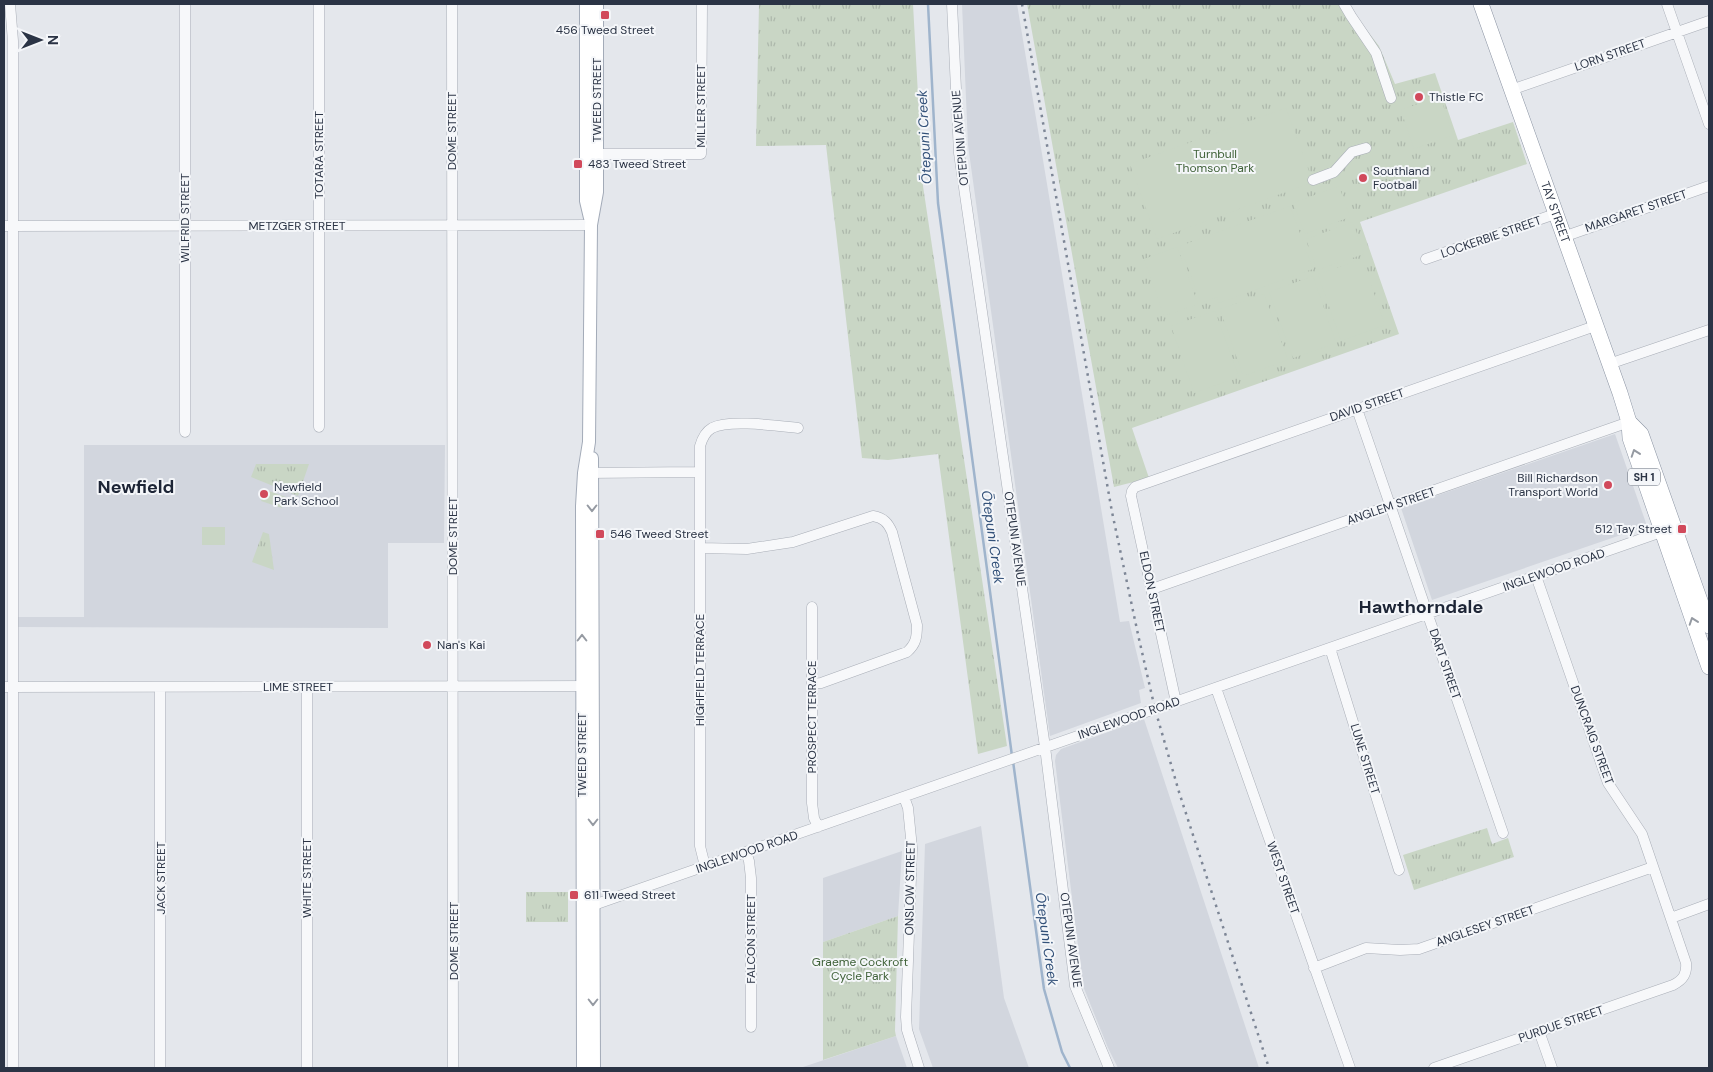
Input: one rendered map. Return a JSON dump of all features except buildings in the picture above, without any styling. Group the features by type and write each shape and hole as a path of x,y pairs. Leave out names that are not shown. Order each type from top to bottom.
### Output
{"highway":[{"name":"TAY STREET","path":"1481,4 1630,422 1630,438 1709,626"},
{"name":"TAY STREET","path":"1669,530 1706,646 1709,668"}],"main road":[{"name":"TWEED STREET","path":"586,4 592,154"},
{"name":"TWEED STREET","path":"583,1068 588,971 588,907 587,686 582,506 592,459 589,442 591,225 586,201 592,154 597,4"},
{"name":"TWEED STREET","path":"588,971 594,1068"}],"street":[{"path":"10,4 13,41 8,115 9,687 13,1068"},
{"name":"WILFRID STREET","path":"185,4 185,432"},
{"name":"TOTARA STREET","path":"319,4 319,426"},
{"name":"DOME STREET","path":"452,4 453,1068"},
{"name":"MILLER STREET","path":"592,154 702,154 702,4"},
{"name":"OTEPUNI AVENUE","path":"952,4 959,153 1045,747 1076,986 1109,1068"},
{"path":"1344,4 1350,16 1376,53 1391,98"},
{"path":"1667,4 1709,124"},
{"name":"LORN STREET","path":"1511,90 1709,21"},
{"path":"1313,180 1334,172 1352,152 1366,148"},
{"name":"MARGARET STREET","path":"1563,237 1709,186"},
{"name":"LOCKERBIE STREET","path":"1426,259 1555,214"},
{"name":"METZGER STREET","path":"8,226 591,225"},
{"name":"DAVID STREET","path":"1138,485 1595,326"},
{"path":"1609,364 1709,330"},
{"name":"DART STREET","path":"1357,409 1503,833"},
{"name":"ANGLEM STREET","path":"1152,589 1630,422"},
{"name":"HIGHFIELD TERRACE","path":"705,866 700,846 700,446 702,438 712,428 730,424 798,428"},
{"path":"588,473 699,472"},
{"name":"ELDON STREET","path":"1138,485 1132,491 1131,496 1176,702"},
{"path":"700,548 747,548 793,542 873,516 884,519 892,532 917,625 917,637 913,647 908,652 821,684 812,684"},
{"name":"INGLEWOOD ROAD","path":"588,907 1669,530"},
{"name":"DUNCRAIG STREET","path":"1536,576 1608,783 1638,826 1686,963 1685,974"},
{"name":"PROSPECT TERRACE","path":"812,607 812,803 814,818 818,827"},
{"name":"LUNE STREET","path":"1330,648 1399,870"},
{"name":"LIME STREET","path":"9,687 587,686"},
{"name":"JACK STREET","path":"160,687 160,1068"},
{"name":"WHITE STREET","path":"306,687 307,1068"},
{"name":"WEST STREET","path":"1216,688 1350,1068"},
{"name":"ONSLOW STREET","path":"904,797 908,808 912,848 906,1017 907,1030 919,1068"},
{"name":"FALCON STREET","path":"746,852 751,878 751,1027"},
{"name":"ANGLESEY STREET","path":"1314,968 1366,948 1419,949 1653,867"},
{"path":"1671,918 1709,904"},
{"name":"PURDUE STREET","path":"1434,1068 1673,985 1679,982 1685,974"},
{"path":"1539,1031 1552,1068"}],"shaded area":[{"path":"962,4 1017,4 1120,622 1129,621 1145,688 1139,690 1141,703 1050,736 968,145"},
{"path":"1615,434 1647,526 1432,600 1401,508"},
{"name":"Newfield Park School","path":"84,445 445,445 444,543 388,543 388,628 18,627 18,617 84,617"},
{"path":"1144,719 1259,1068 1118,1068 1083,986 1055,761 1056,755 1061,749"},
{"path":"981,826 1004,998 1029,1068 933,1068 919,1029 925,844"},
{"path":"902,851 898,916 823,942 823,878"},
{"path":"896,1036 907,1068 800,1068"}],"green space":[{"path":"759,4 913,4 923,186 1007,746 978,754 938,454 888,460 862,458 826,145 756,146"},
{"name":"Turnbull Thomson Park","path":"1027,4 1349,4 1352,11 1379,46 1395,84 1435,73 1458,140 1513,122 1527,164 1360,222 1399,334 1132,428 1149,478 1114,487"},
{"path":"1440,96 1453,135 1414,149 1401,110"},
{"path":"1286,108 1313,182 1157,239 1130,164"},
{"path":"1339,186 1350,217 1305,234 1293,203"},
{"path":"1290,206 1313,269 1219,303 1217,297 1201,303 1180,246"},
{"path":"1353,222 1364,254 1317,270 1306,239"},
{"path":"1177,247 1198,304 1164,316 1144,259"},
{"path":"1362,259 1385,325 1341,341 1318,274"},
{"path":"1313,276 1336,343 1293,358 1269,292"},
{"path":"1264,294 1288,360 1243,376 1220,309"},
{"path":"1215,311 1239,377 1194,393 1171,326"},
{"path":"256,464 309,464 298,496 251,477"},
{"path":"266,490 286,497 282,508 261,501"},
{"path":"202,527 225,527 225,545 202,545"},
{"path":"263,532 269,534 274,570 252,562"},
{"path":"1487,828 1492,844 1508,838 1514,857 1414,890 1403,855"},
{"path":"526,892 568,892 568,922 526,922"},
{"name":"Graeme Cockroft Cycle Park","path":"898,916 896,1036 823,1060 823,942"}],"waterway":[{"name":"Ōtepuni Creek","path":"928,4 938,203 1012,756"},
{"name":"Ōtepuni Creek","path":"1013,761 1044,989 1062,1052 1070,1068"}],"railway":[{"path":"1022,4 1112,512 1155,709 1179,792 1269,1068"}],"place":[{"name":"456 Tweed Street","path":"605,15"},
{"name":"Thistle FC","path":"1419,97"},
{"name":"483 Tweed Street","path":"578,164"},
{"name":"Southland Football","path":"1363,178"},
{"name":"Bill Richardson Transport World","path":"1608,485"},
{"name":"Newfield Park School","path":"264,494"},
{"name":"512 Tay Street","path":"1682,529"},
{"name":"546 Tweed Street","path":"600,534"},
{"name":"Nan's Kai","path":"427,645"},
{"name":"611 Tweed Street","path":"574,895"}],"district":[{"name":"Newfield","path":"136,487"},
{"name":"Hawthorndale","path":"1421,607"}]}
